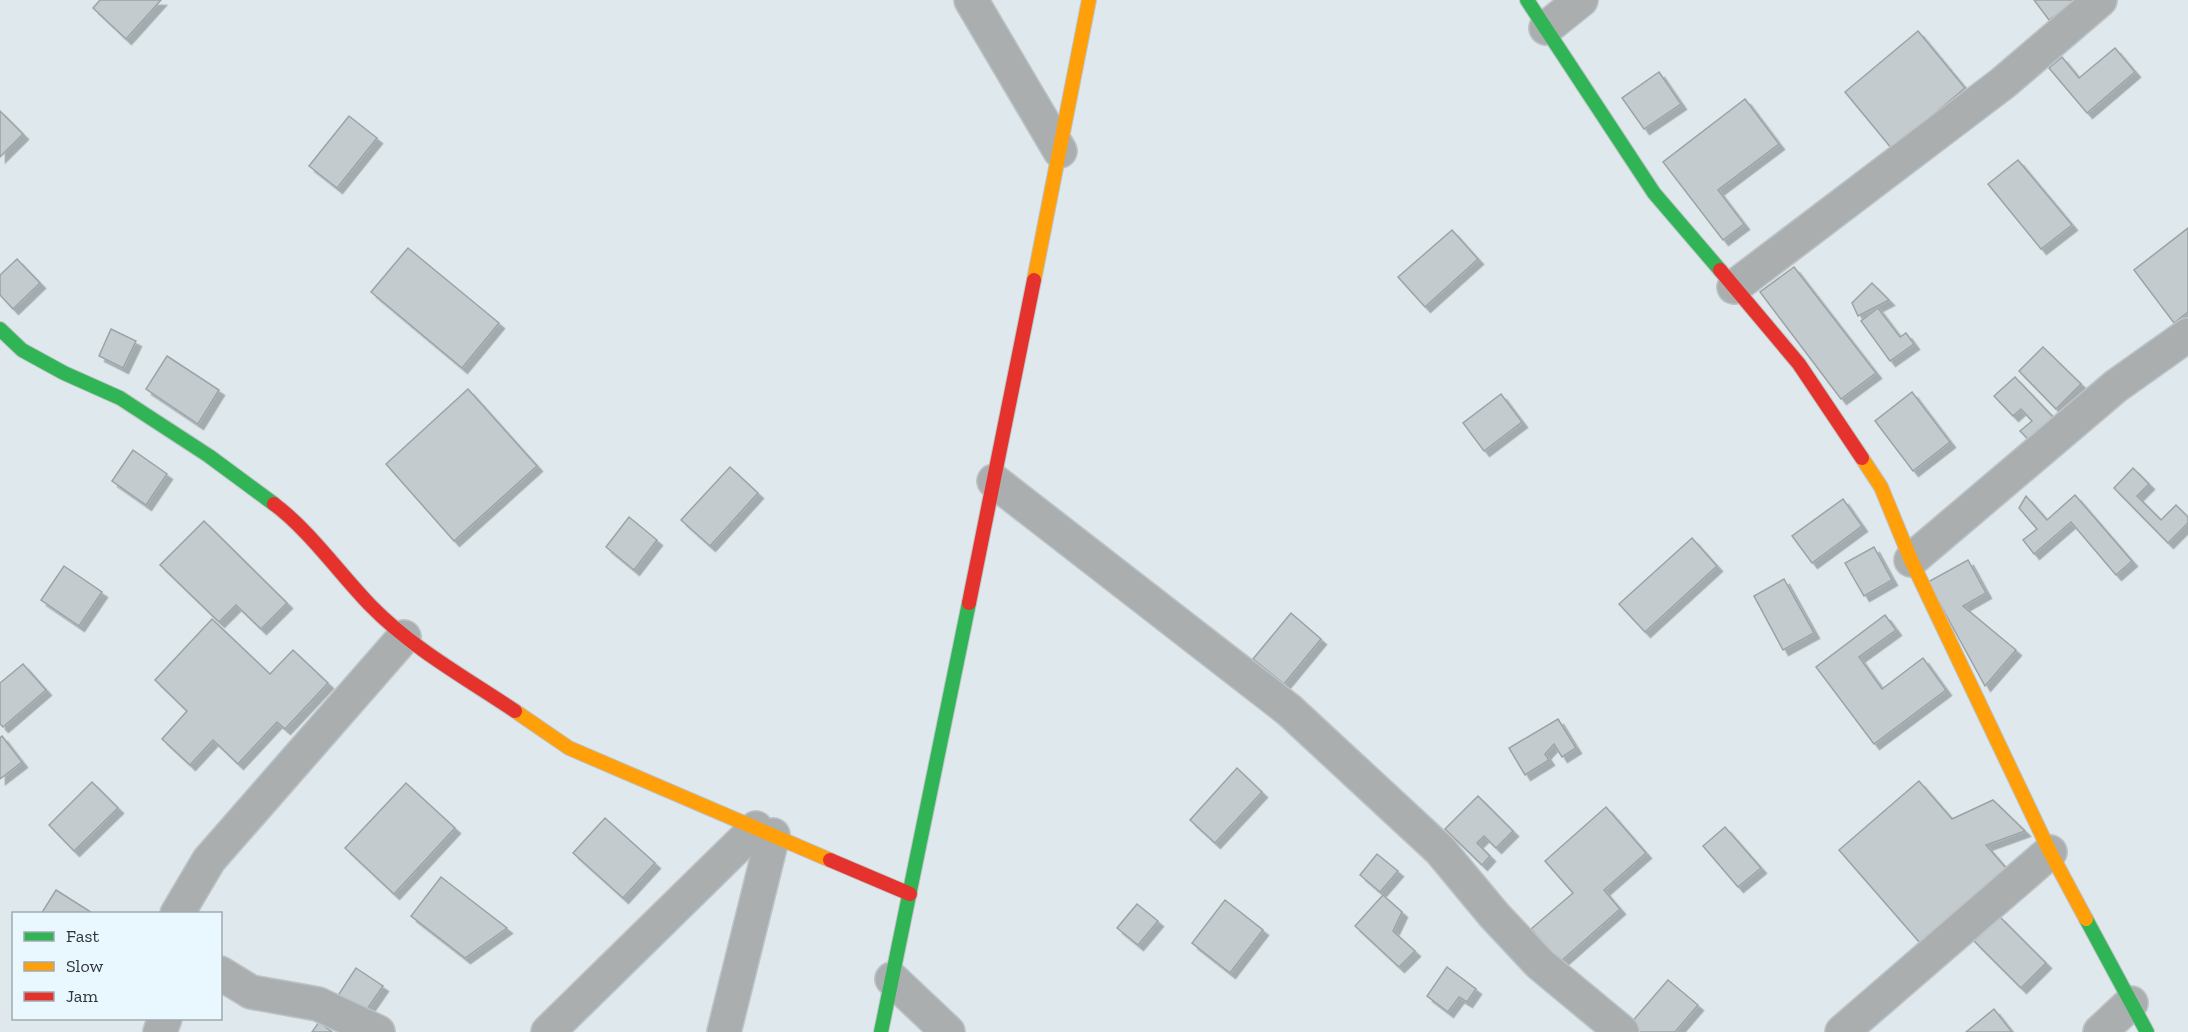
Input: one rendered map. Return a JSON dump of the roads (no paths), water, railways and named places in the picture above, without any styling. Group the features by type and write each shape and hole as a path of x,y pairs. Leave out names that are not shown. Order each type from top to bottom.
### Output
{"street":[{"path":"971,0 1060,151"},
{"path":"880,1032 994,481 1089,0"},
{"path":"1527,0 1654,193 1799,364 1881,487 1911,560 2050,852 2147,1032"},
{"path":"1546,28 1581,0"},
{"path":"1734,287 2003,83 2100,0"},
{"path":"0,329 22,350 64,373 120,398 209,456 278,507 323,552 371,606 404,637 569,748 910,894"},
{"path":"1911,560 2116,386 2188,335"},
{"path":"994,481 1289,710 1440,850 1494,915 1540,964 1622,1032"},
{"path":"178,912 209,860 404,637"},
{"path":"548,1032 765,832"},
{"path":"724,1032 765,832"},
{"path":"1842,1032 2050,852"},
{"path":"222,974 251,992 318,1004 378,1032"},
{"path":"892,979 948,1032"},
{"path":"2100,1032 2131,1003"}]}
